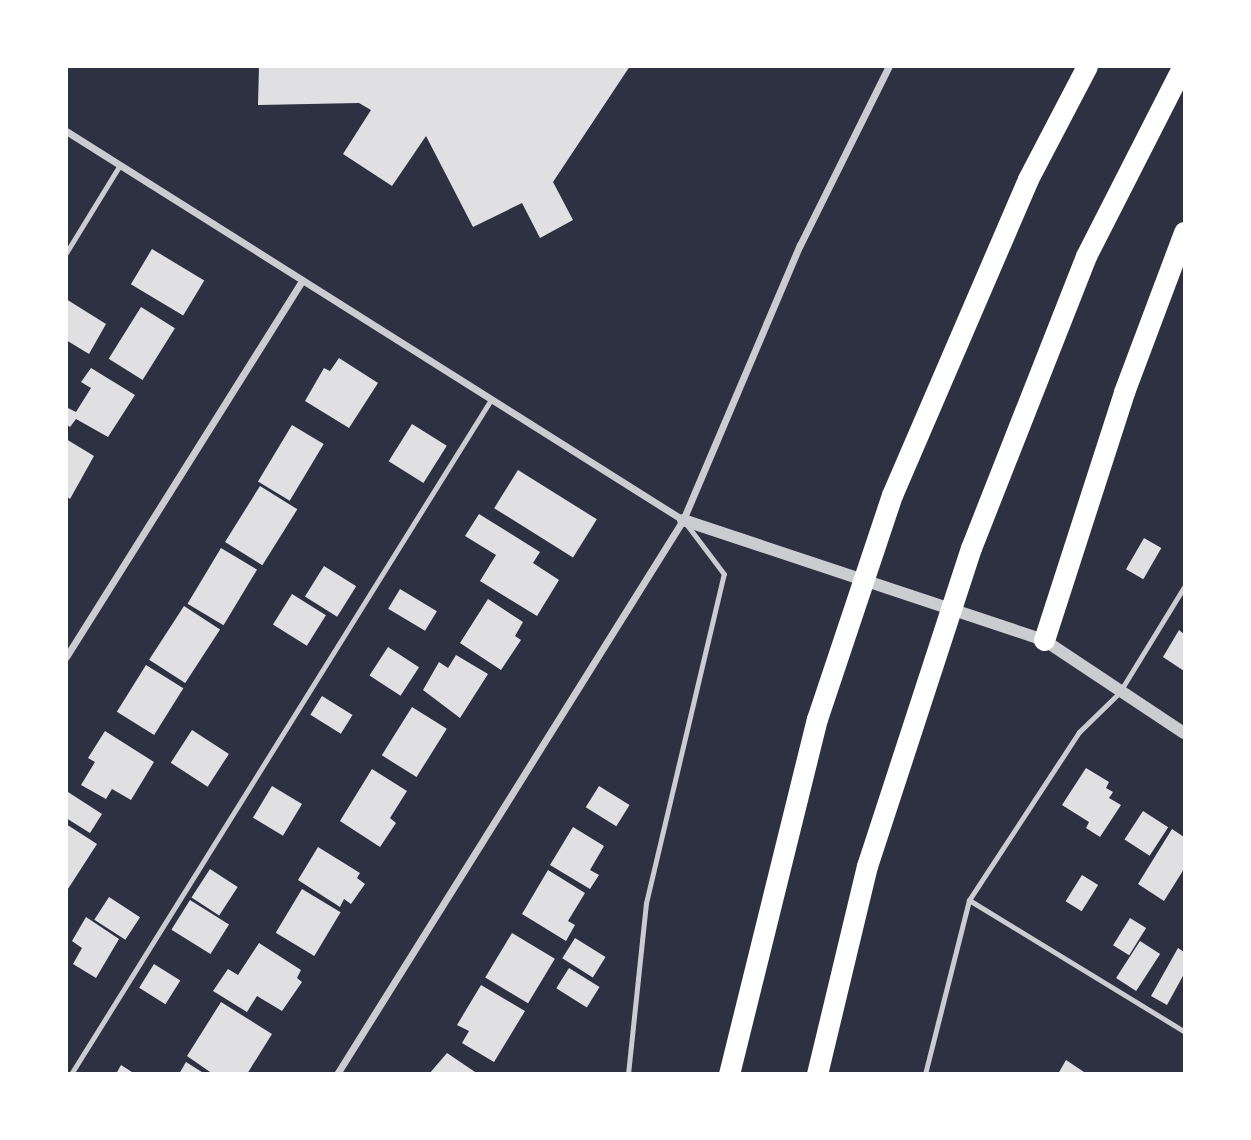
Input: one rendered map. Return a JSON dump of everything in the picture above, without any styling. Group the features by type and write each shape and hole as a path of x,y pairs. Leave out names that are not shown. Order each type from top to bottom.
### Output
{"highway":[{"path":"729,1073 817,719 892,495 1017,203 1087,66"},
{"path":"817,1073 867,866 971,548 1086,256 1183,66"},
{"path":"1044,640 1124,392 1185,232"}],"street":[{"path":"337,1073 683,520 800,245 889,66"},
{"path":"66,131 490,401 683,520 1044,640 1119,693 1185,733"},
{"path":"66,657 302,281"}],"lane":[{"path":"66,253 120,165"},
{"path":"71,1073 490,401"},
{"path":"628,1073 646,903 724,574 683,520"},
{"path":"926,1073 969,900 1080,732 1119,693 1185,587"},
{"path":"969,900 1185,1031"}],"building":[{"path":"259,66 630,66 553,182 573,220 540,238 522,203 473,227 426,136 392,186 343,154 371,110 359,103 258,105"},
{"path":"152,249 204,280 183,316 131,284"},
{"path":"66,299 106,324 89,354 66,340"},
{"path":"141,307 175,328 143,380 109,359"},
{"path":"339,358 378,383 349,428 305,401 324,368 330,371"},
{"path":"91,368 135,395 108,437 76,419 70,427 66,424 66,407 76,412 91,388 81,382"},
{"path":"412,424 447,446 423,483 389,461"},
{"path":"292,425 324,444 290,501 258,482"},
{"path":"66,439 94,456 70,499 66,496"},
{"path":"518,470 597,519 573,557 494,508"},
{"path":"260,486 297,509 262,565 225,542"},
{"path":"479,514 540,552 533,563 559,580 537,616 480,581 496,555 465,536"},
{"path":"1144,538 1161,548 1143,579 1126,569"},
{"path":"221,548 257,570 224,625 188,604"},
{"path":"324,566 356,586 337,617 305,597"},
{"path":"400,589 437,611 425,631 388,609"},
{"path":"292,594 326,615 307,646 273,625"},
{"path":"488,599 523,622 515,636 521,640 501,670 460,643"},
{"path":"184,606 220,629 185,683 149,660"},
{"path":"1179,630 1184,634 1184,671 1163,657"},
{"path":"388,647 419,667 401,696 369,676"},
{"path":"456,655 488,674 460,718 423,690 439,662 448,668"},
{"path":"146,665 183,688 154,735 117,712"},
{"path":"322,696 353,715 341,734 310,715"},
{"path":"412,707 447,729 417,777 382,755"},
{"path":"192,730 229,754 208,787 171,763"},
{"path":"105,731 154,762 131,800 112,789 106,799 81,785 95,762 88,758"},
{"path":"1086,768 1109,782 1106,788 1113,792 1109,798 1121,805 1100,837 1086,828 1089,822 1062,805"},
{"path":"372,769 407,791 390,818 396,823 380,847 340,821"},
{"path":"272,786 302,804 283,836 253,818"},
{"path":"599,786 630,805 616,826 586,807"},
{"path":"68,792 102,814 90,833 66,818"},
{"path":"1143,811 1168,827 1150,856 1124,840"},
{"path":"66,824 97,844 66,892"},
{"path":"573,827 604,846 590,870 599,875 590,889 550,865"},
{"path":"1172,829 1184,837 1184,869 1164,901 1138,884"},
{"path":"318,847 360,873 357,878 365,884 351,904 344,899 340,907 298,880"},
{"path":"210,869 238,887 219,915 191,898"},
{"path":"548,870 585,893 568,921 575,925 566,941 522,914"},
{"path":"1082,875 1098,885 1082,911 1066,901"},
{"path":"302,889 341,912 314,956 276,933"},
{"path":"109,897 140,917 125,940 94,920"},
{"path":"190,900 229,924 210,954 171,930"},
{"path":"86,917 119,939 96,978 73,964 82,948 72,941"},
{"path":"1130,918 1146,928 1129,955 1113,945"},
{"path":"512,933 555,959 528,1003 485,978"},
{"path":"575,938 606,957 593,977 562,958"},
{"path":"1140,941 1160,954 1136,991 1116,978"},
{"path":"259,943 301,970 297,978 302,982 282,1011 257,996 247,1012 213,991 228,969 238,975"},
{"path":"1178,948 1184,952 1184,974 1167,1005 1151,996"},
{"path":"154,964 180,980 165,1004 139,988"},
{"path":"569,968 600,987 587,1007 556,988"},
{"path":"481,985 525,1011 494,1062 462,1043 469,1031 457,1025"},
{"path":"221,1002 272,1034 247,1074 213,1074 187,1056"},
{"path":"447,1053 478,1074 429,1074"},
{"path":"1066,1060 1087,1074 1058,1074"},
{"path":"186,1062 205,1074 179,1074"},
{"path":"121,1065 135,1074 116,1074"}]}
